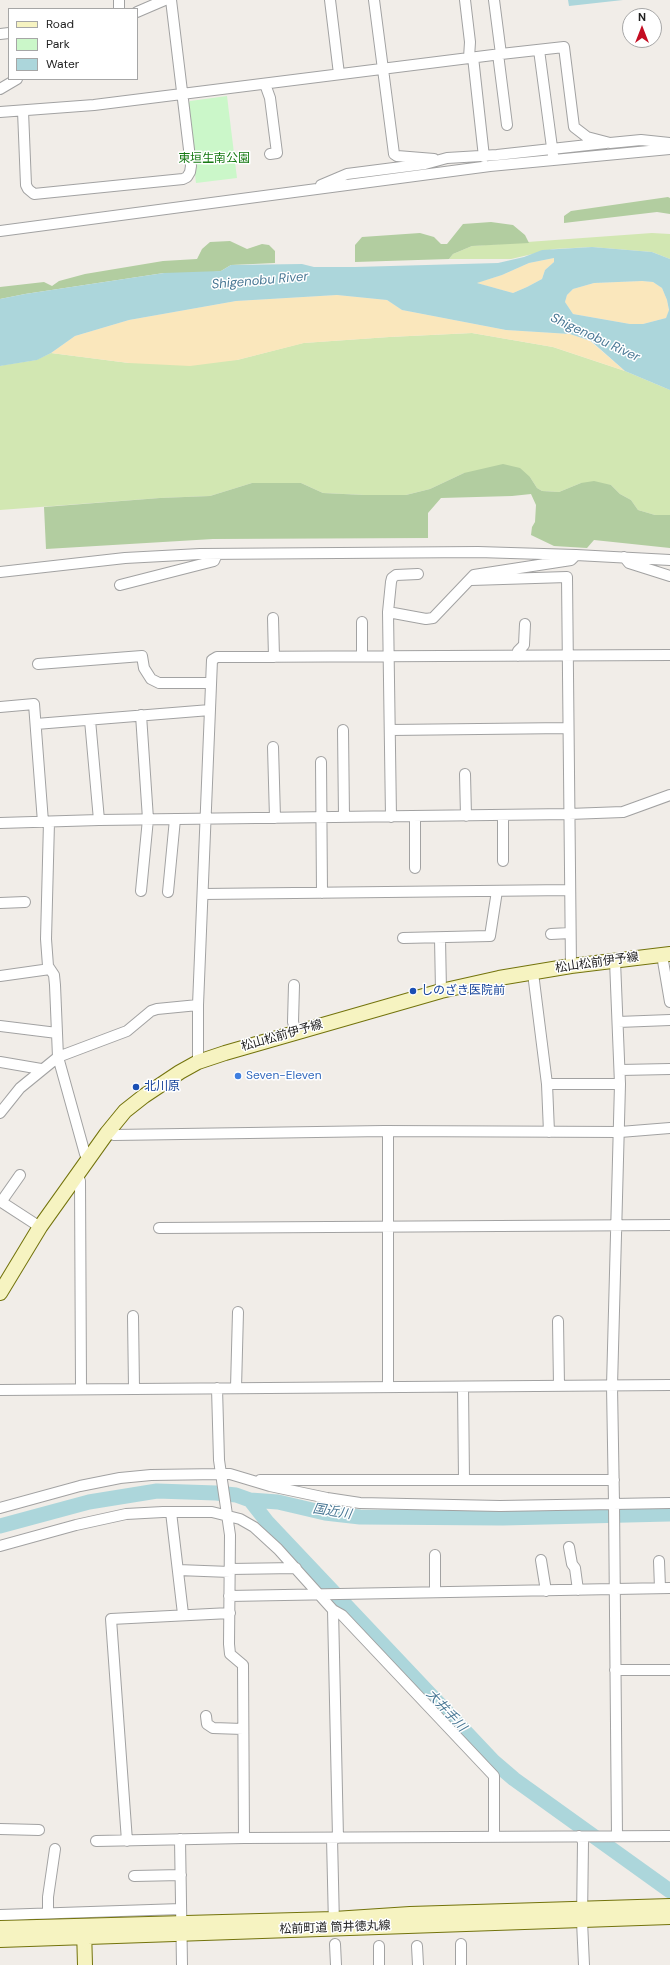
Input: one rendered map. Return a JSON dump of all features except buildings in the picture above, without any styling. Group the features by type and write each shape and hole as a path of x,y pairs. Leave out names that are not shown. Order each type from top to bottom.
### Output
{"street":[{"path":"138,12 165,0"},
{"path":"22,111 26,186 31,192 38,194 187,177 191,166 171,0"},
{"path":"330,0 339,74"},
{"path":"374,0 394,154 397,156 424,157 466,164 474,168"},
{"path":"465,0 484,157"},
{"path":"494,0 507,124"},
{"path":"0,29 0,34"},
{"path":"0,112 63,109 384,68 564,47 574,127 587,137 610,143"},
{"path":"539,50 553,155"},
{"path":"0,89 15,80"},
{"path":"265,84 270,98 276,153 270,154"},
{"path":"0,231 474,168 553,155 610,143 670,136"},
{"path":"641,140 670,143"},
{"path":"318,188 325,183 347,174 425,164 439,160 670,149"},
{"path":"0,572 125,558 217,554 478,552 670,560"},
{"path":"120,585 214,561 217,554"},
{"path":"388,612 426,619 433,618 471,580 474,575 571,560 576,555"},
{"path":"624,557 628,563 670,576"},
{"path":"391,817 388,612 392,578 396,575 418,574"},
{"path":"471,580 567,577 571,966"},
{"path":"273,618 274,657"},
{"path":"362,622 362,656"},
{"path":"518,656 518,651 524,644 525,624"},
{"path":"198,1062 198,1005 212,660 217,657 670,655"},
{"path":"38,664 142,656 147,675 159,683 211,683"},
{"path":"0,707 34,704 46,822 46,939 48,966 54,980 58,1057 85,1154 88,1158"},
{"path":"36,724 210,710"},
{"path":"141,715 148,819 142,891"},
{"path":"90,720 99,820"},
{"path":"390,730 568,728"},
{"path":"343,730 344,817"},
{"path":"273,748 275,818"},
{"path":"321,762 322,893"},
{"path":"465,774 466,816"},
{"path":"0,823 148,819 466,816 623,812 670,795"},
{"path":"503,815 503,862"},
{"path":"415,816 415,868"},
{"path":"168,892 175,819"},
{"path":"202,894 570,890"},
{"path":"403,938 490,936 497,891"},
{"path":"0,903 25,902"},
{"path":"551,934 570,933"},
{"path":"440,938 441,991"},
{"path":"666,954 670,1002"},
{"name":"松山松前伊予線","path":"0,1293 40,1227 88,1158 125,1112 162,1082 198,1062 296,1032 441,991 571,966 666,954"},
{"path":"613,1836 615,1670 612,1386 620,1132 620,1070 615,961"},
{"path":"0,976 50,969"},
{"path":"533,973 547,1084 549,1132"},
{"path":"294,985 293,1022 296,1032"},
{"path":"0,1113 20,1088 40,1070 58,1057 127,1031 151,1011 157,1009 198,1005"},
{"path":"618,1022 670,1020"},
{"path":"0,1026 57,1033"},
{"path":"0,1062 40,1070"},
{"path":"620,1070 670,1069"},
{"path":"547,1084 620,1084"},
{"path":"107,1133 114,1135 177,1133 620,1132 670,1128"},
{"path":"388,1133 388,1387"},
{"path":"77,1174 80,1181 81,1388"},
{"path":"20,1175 1,1201 40,1227"},
{"path":"159,1228 670,1225"},
{"path":"236,1388 238,1312"},
{"path":"133,1316 134,1388"},
{"path":"558,1321 559,1386"},
{"path":"0,1390 81,1388 670,1385"},
{"path":"462,1386 464,1480"},
{"path":"217,1388 220,1476 230,1535 230,1654 243,1665 244,1838"},
{"path":"0,1508 80,1486 120,1478 151,1475 220,1476 248,1480 327,1498 360,1503 500,1506 670,1503"},
{"path":"248,1480 614,1480"},
{"path":"171,1512 183,1614"},
{"path":"0,1546 76,1525 126,1514 171,1512 227,1513 254,1527 321,1594 333,1610 342,1615 494,1776 494,1836"},
{"path":"569,1547 572,1564 575,1568 578,1590"},
{"path":"435,1555 435,1592"},
{"path":"541,1560 546,1591"},
{"path":"230,1596 665,1588 659,1561"},
{"path":"178,1570 296,1568"},
{"path":"333,1610 335,1838 334,1924"},
{"path":"127,1841 111,1619 183,1614 230,1613"},
{"path":"615,1670 670,1670"},
{"path":"206,1716 207,1724 213,1728 244,1729"},
{"path":"0,1829 39,1830"},
{"path":"580,1836 583,1841 582,1915 584,1965"},
{"path":"96,1841 244,1838 670,1836"},
{"path":"180,1839 182,1965"},
{"path":"48,1914 48,1897 55,1849"},
{"path":"134,1876 181,1875"},
{"name":"松前町道 筒井徳丸線","path":"582,1915 670,1906"},
{"path":"0,1915 180,1909"},
{"name":"松前町道 筒井徳丸線","path":"0,1928 84,1931 582,1915 670,1917"},
{"path":"84,1931 85,1965"},
{"name":"松前町道 筒井徳丸線","path":"0,1940 84,1931"},
{"path":"336,1944 336,1965"},
{"path":"461,1944 461,1965"},
{"path":"379,1946 379,1965"},
{"path":"417,1946 418,1965"}],"green space":[{"name":"東垣生南公園","path":"227,96 237,178 196,183 187,107 190,101"},
{"path":"668,197 670,198 670,214 657,212 564,223 564,216 571,211"},
{"path":"491,222 513,225 525,235 529,243 472,246 453,254 449,259 355,262 355,245 362,237 420,233 434,237 441,244 447,244 463,224"},
{"path":"652,233 670,234 670,259 652,252 592,247 554,249 511,259 449,259 453,254 472,246"},
{"path":"230,241 247,249 262,244 269,245 275,251 275,263 231,265 221,271 207,273 164,273 0,299 0,287 44,282 52,286 59,281 85,274 163,261 197,259 202,249 210,242"},
{"path":"472,333 553,347 625,371 670,390 670,515 655,515 638,510 631,500 620,494 611,485 581,483 559,492 542,491 537,488 530,477 464,473 430,489 406,495 323,493 301,483 252,483 210,496 160,498 0,510 0,366 36,360 51,353 129,363 237,360 303,343"},
{"path":"503,464 520,468 530,477 537,488 542,491 559,492 581,483 594,481 611,485 620,494 631,500 638,510 655,515 670,515 670,548 594,540 587,548 554,546 531,535 532,527 535,522 536,505 531,494 441,498 428,513 428,538 213,539 46,549 44,507 160,498 210,496 252,483 301,483 323,493 406,495 430,489 464,473"}],"sand":[{"path":"554,258 554,262 545,270 542,279 513,293 476,283 502,275 529,263"},
{"path":"653,282 662,288 667,300 669,311 666,318 643,324 630,324 573,314 565,302 567,295 573,289 594,283"},
{"path":"337,295 387,300 402,310 506,330 570,334 590,341 625,371 553,347 472,333 304,343 237,360 190,366 129,363 51,353 75,336 129,320 236,301"}],"water":[{"path":"568,0 623,0 569,6"},
{"name":"Shigenobu River","path":"592,247 652,252 670,259 670,390 625,371 591,341 570,334 506,330 402,310 387,300 337,295 236,301 129,320 75,336 51,353 37,360 0,366 0,299 164,273 221,271 231,265 302,264 314,267 355,267 498,263 524,257 542,250","holes":["554,258 554,262 545,270 542,279 513,293 477,283 502,275 529,263","653,282 662,288 669,310 666,318 643,324 630,324 573,314 565,302 567,295 573,289 594,283"]}],"waterway":[{"name":"国近川","path":"0,1526 89,1502 157,1491 236,1495 250,1500 278,1502 325,1513 360,1517 503,1518 670,1514"},
{"name":"大井手川","path":"250,1500 268,1523 493,1761 514,1779 670,1891"}],"place":[{"name":"しのざき医院前","path":"413,991"},
{"name":"Seven-Eleven","path":"238,1076"},
{"name":"北川原","path":"136,1087"}]}
